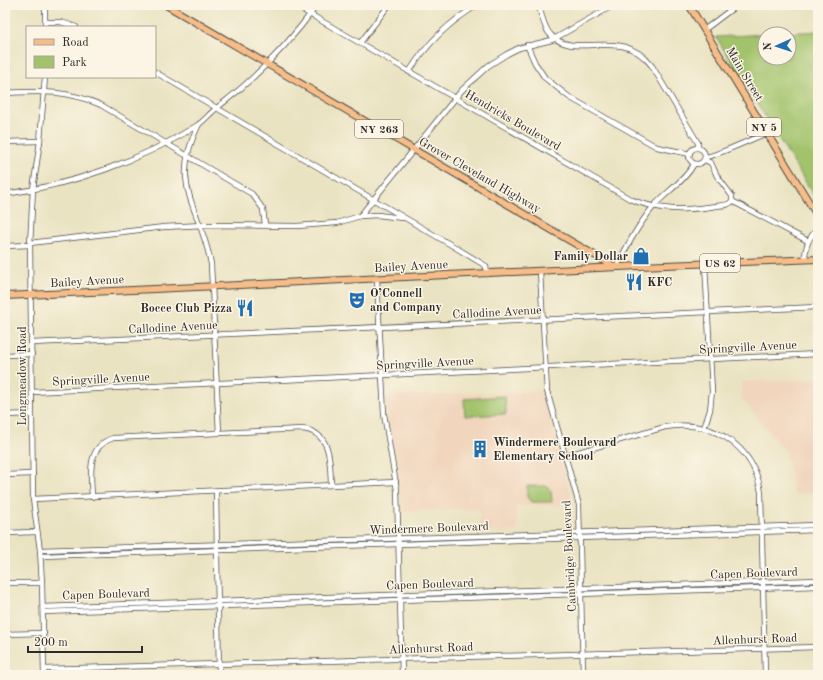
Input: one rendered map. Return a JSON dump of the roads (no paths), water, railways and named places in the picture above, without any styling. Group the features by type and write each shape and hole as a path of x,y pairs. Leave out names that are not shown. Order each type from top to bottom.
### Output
{"main road":[{"name":"Grover Cleveland Highway","path":"166,5 616,268"},
{"name":"Main Street","path":"689,5 818,217"},
{"path":"592,253 598,261 593,269"},
{"name":"Bailey Avenue","path":"5,296 818,259"}],"street":[{"path":"45,5 45,24 60,22 73,26"},
{"name":"Hendricks Boulevard","path":"294,5 619,194 653,207 674,210 696,210 728,205 732,201"},
{"path":"5,194 34,189 104,170 165,143 199,124 268,64 317,5"},
{"path":"360,44 390,5"},
{"path":"409,72 439,34 476,5"},
{"path":"538,5 549,33 555,39 570,44 622,46 634,50 643,56 652,66 698,143 698,148 702,150 705,158 732,196 732,201 808,241"},
{"path":"360,216 455,98 470,81 488,66 507,54 527,45 555,39 614,5"},
{"path":"704,30 737,5"},
{"path":"527,45 540,71 563,93 657,147 690,154"},
{"path":"156,73 486,266 487,274"},
{"name":"Longmeadow Road","path":"44,672 41,556 33,499 30,244 45,78"},
{"path":"5,93 45,91 76,95 101,105 252,194 262,209 265,225"},
{"path":"199,124 189,146 187,156 185,171 186,190 209,253 213,286 219,433"},
{"path":"694,164 699,164 705,158 711,157 767,133"},
{"path":"5,142 40,140"},
{"path":"694,164 691,161 690,154 694,149 698,148"},
{"path":"616,268 639,227 653,207 690,173 694,164"},
{"path":"5,246 156,228 322,224 346,221 360,216 378,215 404,218"},
{"path":"805,260 808,241 818,229"},
{"path":"704,428 711,400 706,264"},
{"name":"Cambridge Boulevard","path":"540,272 546,367 546,391 579,505 583,675"},
{"path":"377,279 381,375 385,422 396,482 402,675"},
{"name":"Callodine Avenue","path":"32,344 818,307"},
{"path":"5,355 32,354"},
{"name":"Springville Avenue","path":"32,392 818,354"},
{"path":"5,415 32,414"},
{"path":"565,456 665,427 681,425 704,428 728,438 740,448 750,460 757,474 761,489 765,675"},
{"path":"92,497 92,459 97,449 109,440 303,429 312,431 324,440 328,448 331,486"},
{"path":"5,475 33,474"},
{"path":"33,499 396,482"},
{"path":"216,491 217,600 220,675"},
{"name":"Windermere Boulevard","path":"40,550 398,542 762,529 818,525"},
{"name":"Windermere Boulevard","path":"762,529 818,530"},
{"path":"5,533 37,532"},
{"name":"Windermere Boulevard","path":"41,556 217,551 398,542"},
{"name":"Capen Boulevard","path":"763,585 818,580"},
{"path":"5,584 42,583"},
{"name":"Capen Boulevard","path":"43,612 581,591 763,585 818,586"},
{"name":"Capen Boulevard","path":"43,607 217,600 400,598"},
{"path":"5,634 44,633"},
{"name":"Allenhurst Road","path":"44,672 402,659 818,647"}],"place":[{"name":"Family Dollar","path":"641,256"},
{"name":"KFC","path":"634,282"},
{"name":"O’Connell and Company","path":"357,300"},
{"name":"Bocce Club Pizza","path":"245,308"},
{"name":"Windermere Boulevard Elementary School","path":"480,449"}]}
